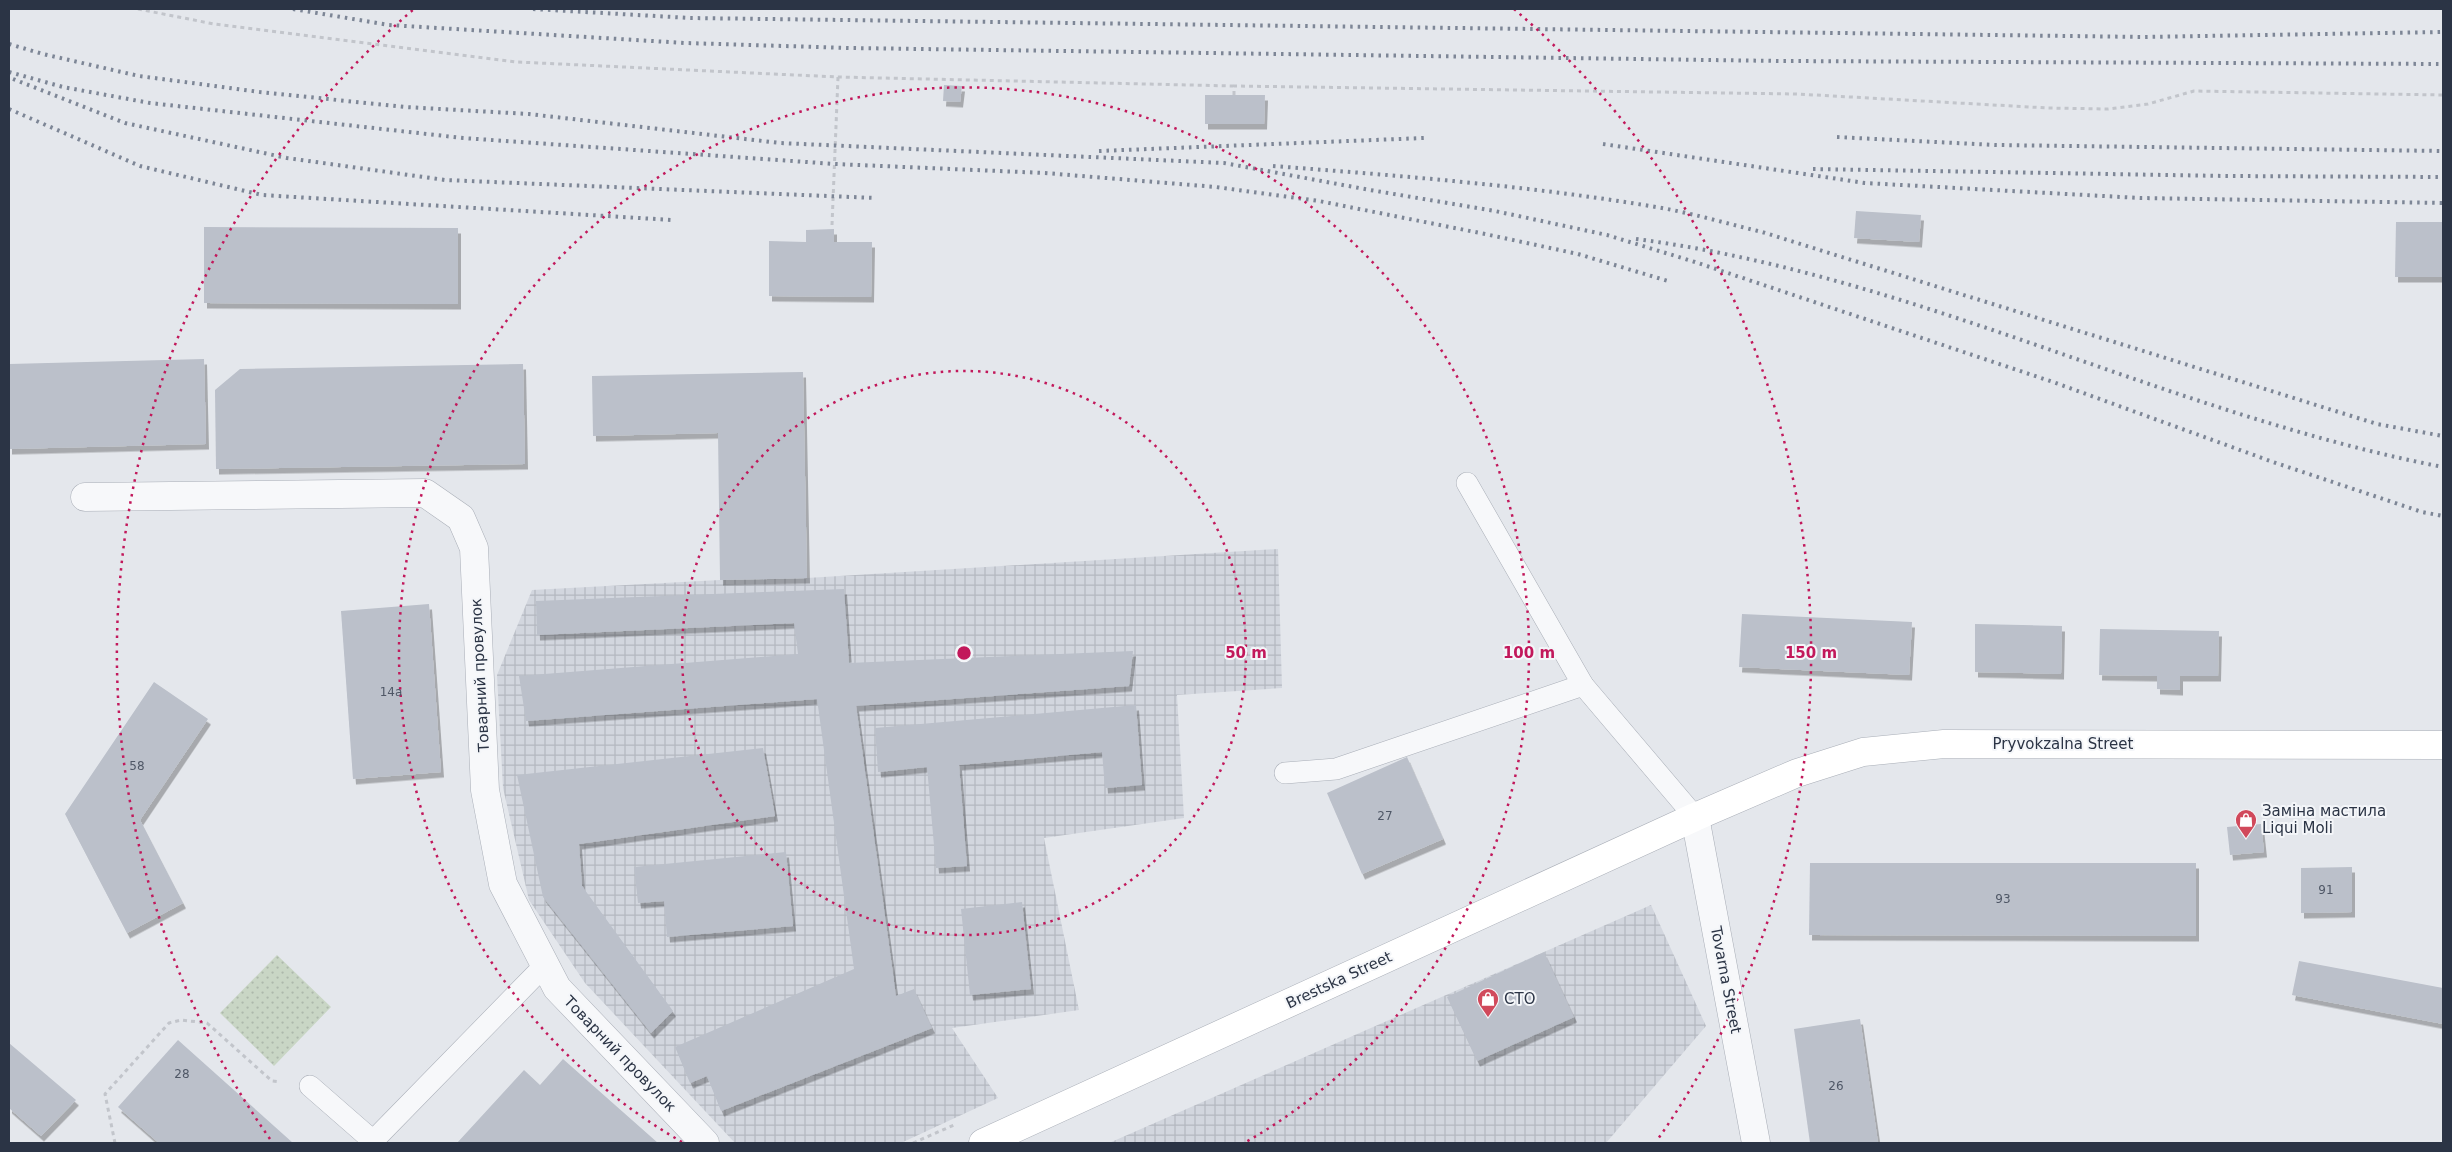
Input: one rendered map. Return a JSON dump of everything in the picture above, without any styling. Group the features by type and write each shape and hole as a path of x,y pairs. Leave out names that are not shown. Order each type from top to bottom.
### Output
{"street":[{"name":"Товарний провулок","path":"85,497 424,493 461,518 474,548 485,790 503,884 557,988 705,1143"},
{"name":"Pryvokzalna Street","path":"1695,818 1797,774 1863,752 1944,744 2443,745"},
{"name":"Brestska Street","path":"983,1143 1695,818"},
{"name":"Tovarna Street","path":"1695,818 1756,1143"}],"lane":[{"path":"1467,483 1583,685 1695,818"},
{"path":"1285,773 1336,769 1583,685"},
{"path":"310,1086 373,1141 545,965"}],"path":[{"path":"138,9 214,24 517,62 838,77 1234,86 1797,94 2098,109 2148,104 2204,90 2443,95"},
{"path":"832,225 838,77"},
{"path":"1234,86 1234,95"},
{"path":"114,1143 105,1094 169,1023 181,1020 207,1023 272,1081 310,1086"}],"shaded area":[{"path":"1278,549 1282,688 1177,695 1184,818 1044,838 1079,1010 952,1028 998,1098 901,1143 735,1143 585,983 529,900 503,788 497,675 532,590 720,580 807,578"},
{"path":"1651,905 1706,1026 1606,1143 1109,1143"}],"green space":[{"path":"277,955 331,1007 274,1066 220,1013"}],"building":[{"path":"944,85 962,86 960,102 943,101"},
{"path":"1205,95 1265,95 1264,124 1205,124"},
{"path":"1856,211 1921,215 1919,242 1854,238"},
{"path":"2396,222 2443,222 2443,277 2395,277"},
{"path":"204,227 458,228 458,304 204,303"},
{"path":"834,229 834,242 872,242 871,297 769,296 769,241 806,242 806,230"},
{"path":"204,359 206,444 9,449 9,364"},
{"path":"523,364 525,464 216,469 215,390 240,369"},
{"path":"803,372 807,578 720,580 718,433 593,436 592,376"},
{"path":"844,589 849,663 1133,651 1129,686 856,706 896,996 914,989 932,1028 721,1111 707,1076 690,1083 675,1047 854,969 817,699 526,721 519,676 798,654 794,623 537,635 536,601"},
{"path":"429,604 441,772 353,779 341,611"},
{"path":"1742,614 1912,622 1909,675 1739,667"},
{"path":"1975,624 2062,626 2061,674 1975,672"},
{"path":"2100,629 2219,631 2218,676 2180,676 2180,690 2157,689 2157,676 2099,675"},
{"path":"154,682 208,719 140,820 183,903 127,933 65,814"},
{"path":"1136,705 1142,785 1105,788 1102,752 959,765 967,866 936,868 927,767 878,772 875,728"},
{"path":"763,748 775,816 579,844 582,886 673,1011 651,1033 543,897 517,775"},
{"path":"1407,757 1443,839 1362,874 1327,793"},
{"name":"Заміна мастила Liqui Moli","path":"2261,824 2264,852 2230,855 2227,827"},
{"path":"786,852 793,926 667,937 664,901 638,903 634,867"},
{"path":"1810,863 2196,863 2196,936 1809,935"},
{"path":"2352,867 2352,912 2301,913 2301,868"},
{"path":"1022,902 1031,989 970,995 961,909"},
{"path":"1544,952 1574,1017 1477,1061 1447,997"},
{"path":"2299,961 2443,988 2443,1024 2292,995"},
{"path":"1860,1019 1878,1143 1810,1143 1794,1029"},
{"path":"178,1040 293,1143 159,1143 118,1107"},
{"path":"9,1043 76,1100 41,1136 9,1108"},
{"path":"563,1059 658,1143 457,1143 524,1070 540,1085"}],"railway":[{"path":"293,9 389,25 685,43 850,48 1781,61 2443,64"},
{"path":"533,9 690,18 2145,37 2443,32"},
{"path":"9,44 43,54 139,76 260,92 405,107 529,114 780,143 1224,163 1495,211 1607,235 1695,262 2053,382 2273,462 2422,512 2443,516"},
{"path":"9,72 63,87 150,103 463,138 835,164 1045,173 1216,187 1319,201 1485,234 1578,254 1668,281"},
{"path":"13,79 125,123 287,158 445,180 875,198"},
{"path":"9,109 140,166 262,195 672,220"},
{"path":"1837,137 1996,145 2443,151"},
{"path":"1099,151 1424,138"},
{"path":"1603,144 1865,183 2140,198 2443,203"},
{"path":"1273,166 1517,188 1614,200 1687,213 1762,232 2377,424 2443,436"},
{"path":"1813,169 2226,176 2443,177"},
{"path":"1636,239 1740,257 1841,282 1941,313 2240,414 2341,443 2443,467"}],"place":[{"name":"Заміна мастила Liqui Moli","path":"2246,839"},
{"name":"СТО","path":"1488,1018"}]}
